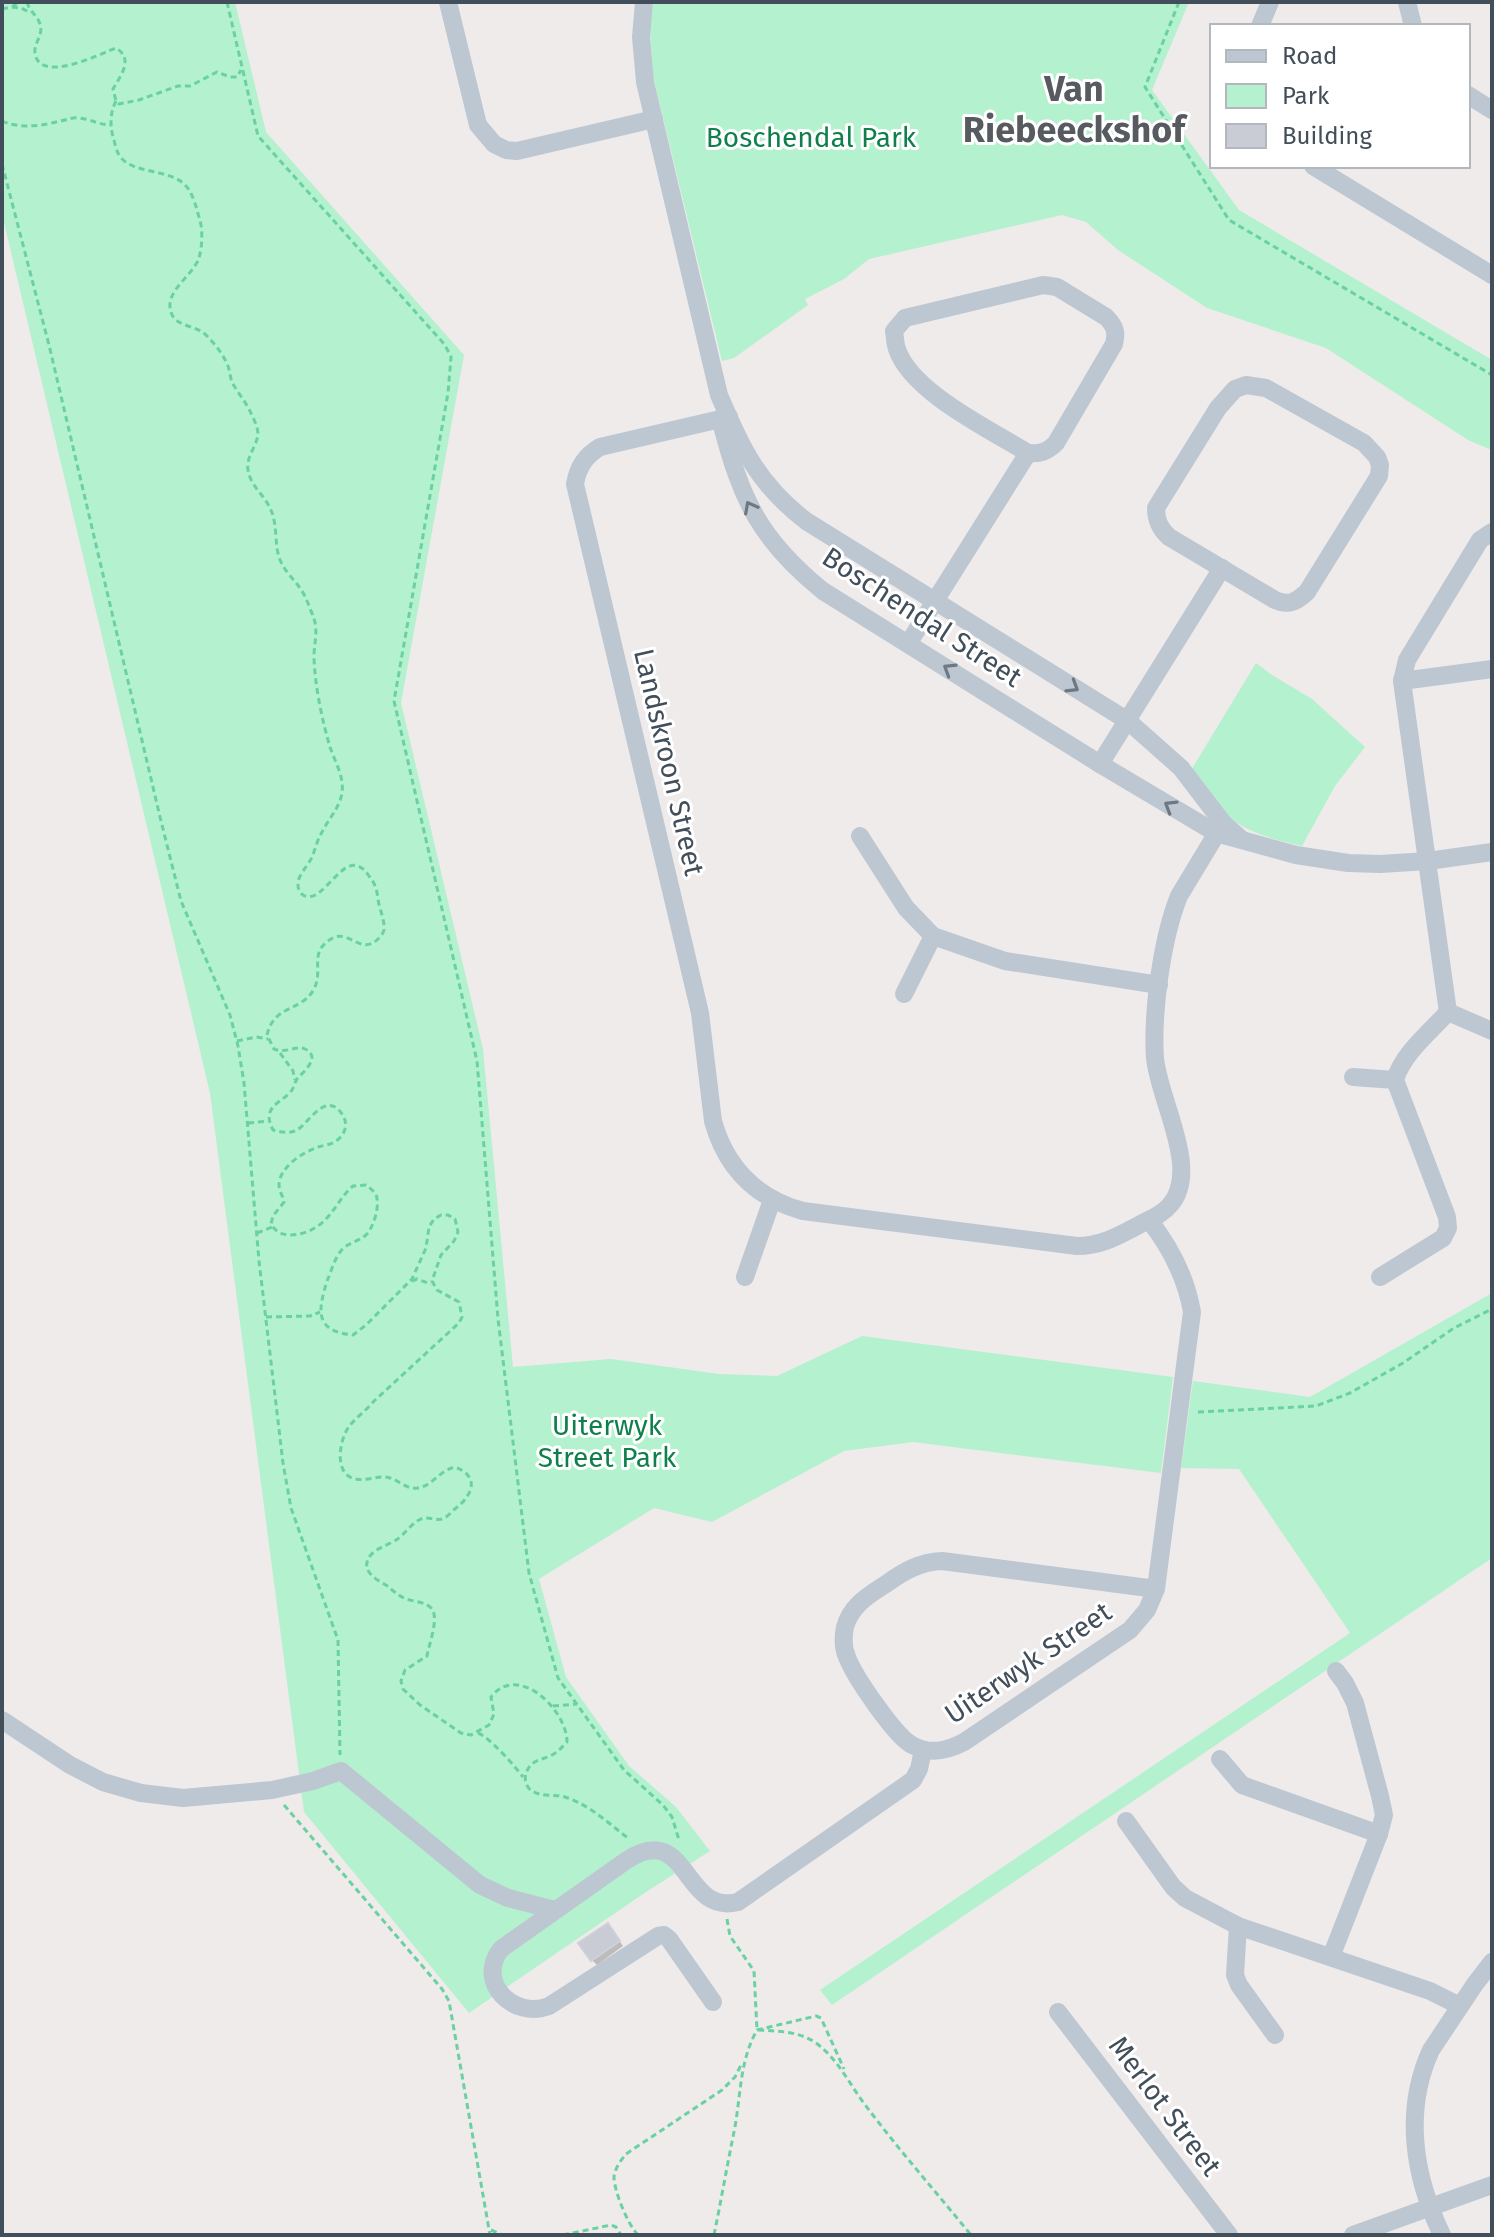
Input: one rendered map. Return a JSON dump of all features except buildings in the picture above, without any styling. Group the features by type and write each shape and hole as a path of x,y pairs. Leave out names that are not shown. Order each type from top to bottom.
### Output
{"street":[{"path":"448,2 478,125 494,144 517,151 654,119"},
{"name":"Boschendal Street","path":"644,2 642,59 740,487 771,541 789,561 823,591 1100,764 1240,838 1296,855 1348,863 1428,861 1492,852"},
{"path":"1261,24 1270,2"},
{"path":"1407,2 1412,24"},
{"path":"1470,96 1492,110"},
{"path":"1316,168 1492,275"},
{"path":"1043,285 1057,287 1111,322 1115,330 1114,344 1056,443 1038,454 1028,453 938,398 918,379 905,365 896,348 894,331 900,321 1043,285"},
{"path":"1246,385 1266,388 1364,443 1377,457 1379,476 1307,592 1299,599 1284,604 1222,568 1161,530 1156,508 1218,408 1235,389 1246,385"},
{"name":"Boschendal Street","path":"724,418 748,459 773,493 789,508 1128,721 1181,768 1219,828"},
{"name":"Landskroon Street","path":"724,418 600,447 581,464 575,484 700,1013 713,1121 723,1151 741,1176 772,1200 803,1211 1077,1246 1104,1243 1163,1213 1171,1205 1183,1176 1156,1064 1154,1036 1159,985 1174,908 1219,828"},
{"path":"908,644 1028,453"},
{"path":"1448,1012 1402,681 1407,660 1480,540 1492,532"},
{"path":"1100,764 1222,568"},
{"path":"1402,681 1492,669"},
{"path":"860,836 906,908 933,936 1005,961 1159,985"},
{"path":"904,994 933,936"},
{"path":"1448,1012 1492,1031"},
{"path":"1380,1277 1443,1238 1448,1228 1447,1217 1395,1080 1414,1049 1448,1012"},
{"path":"1353,1077 1395,1080"},
{"path":"745,1277 772,1200"},
{"name":"Uiterwyk Street","path":"1149,1220 1177,1263 1192,1312 1156,1589 1147,1610 1117,1639 964,1742 945,1750 923,1750 896,1732 852,1668 844,1646 845,1625 864,1598 911,1568 934,1562 1156,1589"},
{"path":"1331,1957 1384,1815 1355,1703 1336,1671"},
{"path":"2,1720 70,1765 127,1791 183,1798 272,1790 341,1771 480,1885 508,1898 555,1910"},
{"path":"713,2002 669,1939 661,1935 549,2006 534,2010 509,2002 494,1980 493,1964 501,1949 646,1850 653,1849 673,1857 710,1901 725,1904 738,1902 913,1780 923,1750"},
{"path":"1220,1759 1242,1785 1379,1834"},
{"path":"1126,1821 1173,1887 1185,1898 1238,1926 1430,1991 1460,2006"},
{"path":"1238,1926 1235,1975 1275,2035"},
{"path":"1442,2235 1415,2149 1415,2112 1426,2062 1460,2006 1492,1962"},
{"name":"Merlot Street","path":"1058,2012 1229,2235"},
{"path":"1353,2235 1492,2185"}],"path":[{"path":"12,7 19,2"},
{"path":"27,2 41,29 34,49 36,59 42,65 66,66 116,48 122,52 126,64 113,89 116,101 111,125 117,153 125,162 178,179 188,187 201,225 200,249 198,260 171,299 169,309 179,323 205,333 220,351 232,382 248,406 258,435 248,461 248,472 273,515 278,556 301,589 317,629 314,653 319,700 343,784 341,799 322,830 297,888 308,897 318,895 340,871 351,866 361,867 377,889 384,931 370,945 357,944 346,937 332,938 317,954 319,972 313,991 273,1019 268,1028 268,1039 293,1071 295,1084"},
{"path":"227,2 258,136 445,345 451,357 448,393 394,701 477,1061 498,1319 529,1573 558,1678 624,1770 672,1817 682,1850 682,1867"},
{"path":"1179,2 1145,87 1229,220 1492,375"},
{"path":"2,9 21,8 37,17"},
{"path":"237,77 241,66"},
{"path":"116,101 124,104 178,86 190,86 217,72 237,77"},
{"path":"237,77 248,92"},
{"path":"2,121 22,126 75,117 111,125"},
{"path":"2,164 49,345 181,901 230,1015 237,1041 244,1083 283,1463 291,1508 338,1640 341,1771"},
{"path":"237,1041 256,1037 268,1039"},
{"path":"277,1051 306,1049 311,1061 291,1092 274,1106 269,1115 273,1130 294,1132 320,1108 327,1107 336,1108 343,1115 346,1126 337,1141 302,1154 283,1173 279,1181 284,1202 273,1216 274,1230 290,1235 311,1230 326,1219 353,1186 366,1185 378,1199 370,1230 364,1237 342,1248 337,1256 320,1306 321,1318 328,1328 353,1335 366,1325 412,1279 426,1248 429,1227 434,1219 441,1215 455,1219 458,1232 441,1255 432,1281 437,1290 459,1302 462,1317 350,1425 342,1443 341,1461 344,1471 353,1478 364,1480 385,1476 410,1488 427,1485 439,1474 455,1467 471,1479 469,1495 447,1517 420,1519 397,1539 371,1554 367,1567 369,1574 378,1582 403,1598 431,1608 435,1624 427,1656 405,1670 401,1681 403,1689 420,1705 461,1733 471,1735 489,1725 493,1719 491,1697 506,1684 530,1689 553,1706 564,1724 567,1742 551,1756 535,1761 526,1772 525,1780"},
{"path":"248,1123 269,1121"},
{"path":"257,1233 272,1226"},
{"path":"408,1283 417,1279 435,1286"},
{"path":"1179,1413 1316,1406 1350,1393 1403,1363 1454,1328 1492,1309"},
{"path":"266,1317 310,1316 320,1312"},
{"path":"553,1706 578,1704"},
{"path":"475,1733 483,1734 498,1748 522,1774 528,1788 586,1807 646,1850"},
{"path":"272,1790 449,2001 491,2232 503,2235"},
{"path":"638,2235 628,2223 616,2186 614,2176 621,2160 722,2090 735,2077 757,2030 754,1971 730,1936 725,1904"},
{"path":"757,2030 816,2016 821,2018 847,2076"},
{"path":"757,2030 787,2032 806,2038 817,2043 835,2060 864,2103 971,2235"},
{"path":"714,2235 735,2129 745,2055"},
{"path":"563,2235 611,2225 621,2235"}],"green space":[{"name":"Uiterwyk Street Park","path":"2,2 235,2 266,132 464,355 401,703 483,1049 513,1367 611,1359 719,1374 777,1376 862,1336 1173,1377 1161,1473 913,1442 844,1451 712,1522 654,1508 539,1579 566,1677 629,1766 676,1807 710,1851 469,2013 304,1812 210,1093 2,214"},
{"name":"Boschendal Park","path":"653,2 1189,2 1152,90 1239,210 1492,360 1492,450 1468,440 1326,348 1207,308 1118,250 1086,222 1062,215 869,259 844,279 805,299 808,305 734,358 722,361 653,76 650,31"},
{"path":"1256,663 1312,699 1365,747 1335,786 1302,846 1244,827 1217,805 1190,772"},
{"path":"1492,1293 1492,1558 832,2005 820,1990 1350,1633 1239,1469 1181,1468 1193,1381 1310,1397"}],"district":[{"name":"Van Riebeeckshof","path":"1074,110"}]}
